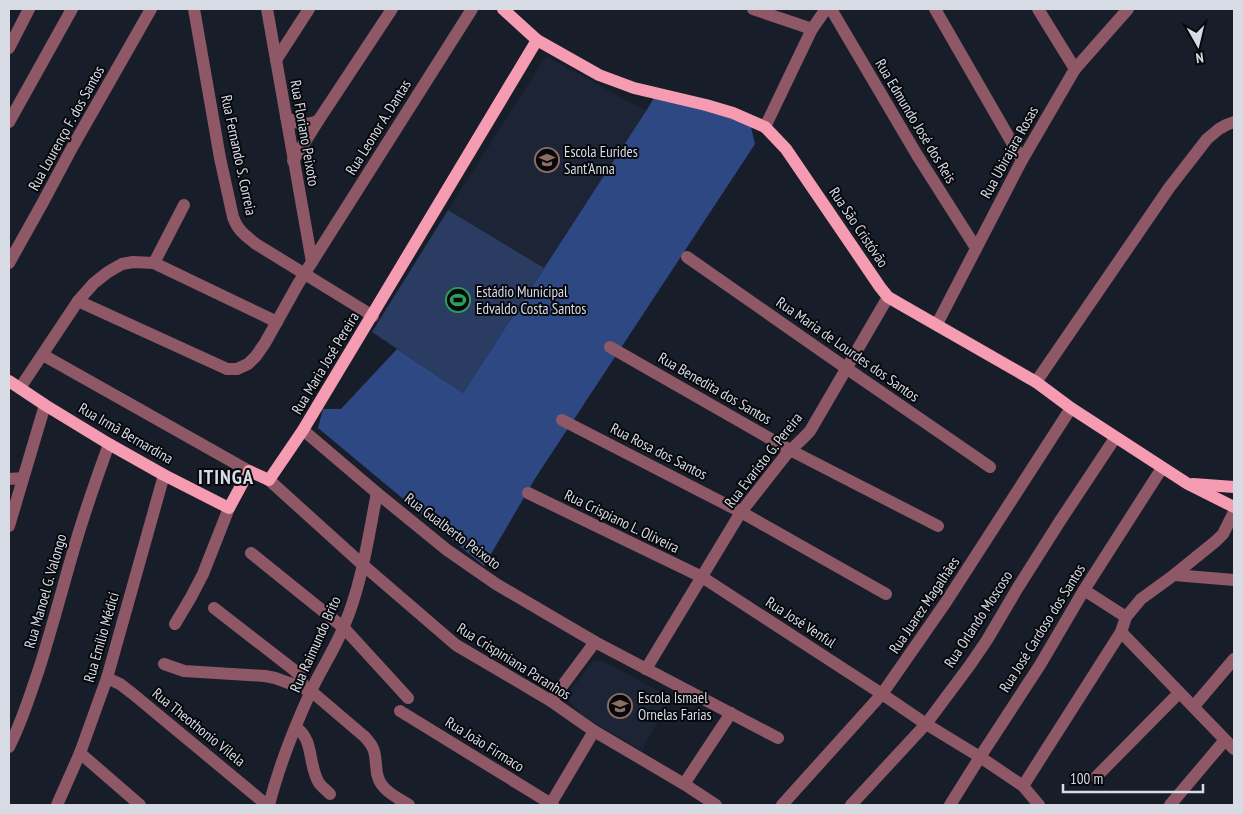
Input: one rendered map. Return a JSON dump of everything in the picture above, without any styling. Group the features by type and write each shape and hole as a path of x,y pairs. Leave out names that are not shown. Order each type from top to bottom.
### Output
{"main road":[{"name":"Rua São Cristóvão","path":"503,9 538,40 599,75 634,88 733,113 765,127 786,149 888,297 1036,382 1115,438 1188,484 1234,507"},
{"name":"Rua Maria José Pereira","path":"269,480 303,430 538,40"},
{"name":"Rua Irmã Bernardina","path":"9,381 109,444 229,508"},
{"path":"229,508 249,471 269,480"},
{"name":"Rua São Cristóvão","path":"1188,484 1234,487"},
{"path":"1234,491 1230,498 1234,507"}],"street":[{"path":"9,48 29,9"},
{"path":"9,122 72,9"},
{"name":"Rua Lourenço F. dos Santos","path":"9,263 72,146 151,9"},
{"name":"Rua Fernando S. Correia","path":"194,9 220,158 236,226 256,244 372,316"},
{"name":"Rua Floriano Peixoto","path":"267,9 312,262"},
{"path":"276,60 308,9"},
{"path":"293,161 392,9"},
{"name":"Rua Leonor A. Dantas","path":"78,301 227,369 237,369 248,364 265,343 304,274 472,9"},
{"path":"753,9 812,30"},
{"path":"765,127 812,30 826,9"},
{"name":"Rua Edmundo José dos Reis","path":"831,9 916,155 976,248"},
{"path":"935,9 1022,160"},
{"path":"1038,9 1075,69"},
{"name":"Rua Ubirajara Rosas","path":"937,324 1022,160 1075,69 1128,9"},
{"path":"286,117 302,124 318,121"},
{"path":"1036,382 1207,139 1219,128 1234,122"},
{"path":"154,263 184,205"},
{"name":"Rua Maria de Lourdes dos Santos","path":"687,257 990,467"},
{"path":"20,388 78,301 94,283 122,264 132,262 154,263 277,322"},
{"name":"Rua Evaristo G. Pereira","path":"646,669 741,512 790,450 810,431 888,297"},
{"name":"Rua Benedita dos Santos","path":"610,347 790,450 938,526"},
{"path":"42,354 249,471"},
{"path":"9,526 45,405"},
{"name":"Rua Juarez Magalhães","path":"782,805 882,694 946,602 1071,408"},
{"name":"Rua Rosa dos Santos","path":"562,420 741,512 886,594"},
{"name":"Rua Gualberto Peixoto","path":"303,430 377,493 472,569 596,642"},
{"name":"Rua Orlando Moscoso","path":"851,805 926,724 987,640 1027,574 1115,438"},
{"name":"Rua Manoel G. Valongo","path":"9,747 29,701 75,544 109,444"},
{"name":"Rua José Cardoso dos Santos","path":"950,805 1040,665 1084,590 1162,468"},
{"name":"Rua Emílio Médici","path":"58,805 80,753 107,678 164,475"},
{"path":"9,478 23,478"},
{"name":"Rua Crispiniana Paranhos","path":"269,480 456,645 551,701 594,731 716,805"},
{"name":"Rua Raimundo Brito","path":"268,805 308,689 344,628 363,564 377,493"},
{"name":"Rua Crispiano L. Oliveira","path":"528,493 702,578"},
{"path":"174,624 192,597 203,574 229,508"},
{"path":"1023,786 1121,632 1126,617 1141,599 1216,541 1223,534 1234,512"},
{"path":"251,553 344,628 408,698"},
{"path":"1174,575 1234,580"},
{"name":"Rua José Venful","path":"702,578 1023,786 1038,805"},
{"path":"1084,590 1126,617"},
{"path":"214,608 294,670 308,689 371,744 376,754 377,776 383,787 409,805"},
{"path":"1121,632 1234,749"},
{"path":"551,701 596,642 778,738"},
{"path":"1194,706 1234,659"},
{"path":"164,664 184,671 265,676 308,689"},
{"name":"Rua Theothonio Vilela","path":"107,678 120,684 133,694 268,805"},
{"path":"1096,777 1179,693"},
{"name":"Rua João Firmaco","path":"400,711 551,805"},
{"path":"684,784 731,713"},
{"path":"296,728 304,734 317,779 330,794"},
{"path":"551,805 594,731"},
{"path":"1170,805 1225,740"},
{"path":"80,753 140,805"}],"shaded area":[{"name":"Escola Eurides Sant'Anna","path":"546,56 646,111 544,268 448,210"},
{"path":"657,93 749,119 755,144 536,477 484,566 318,428 323,409 341,409 397,349 463,393"},
{"name":"Estádio Municipal Edvaldo Costa Santos","path":"448,210 544,268 463,393 372,332"},
{"name":"Escola Ismael Ornelas Farias","path":"593,661 603,661 670,697 642,751 582,715 565,697"}],"place":[{"name":"Escola Eurides Sant'Anna","path":"547,160"},
{"name":"Estádio Municipal Edvaldo Costa Santos","path":"458,300"},
{"name":"Escola Ismael Ornelas Farias","path":"620,706"}],"district":[{"name":"ITINGA","path":"226,477"}]}
